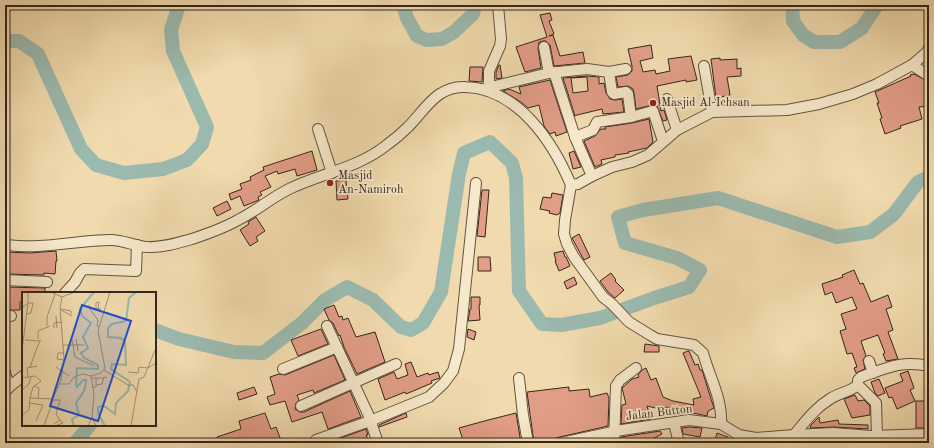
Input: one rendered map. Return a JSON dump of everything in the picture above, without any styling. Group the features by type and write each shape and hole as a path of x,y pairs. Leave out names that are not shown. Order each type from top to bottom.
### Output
{"street":[{"path":"485,89 489,71 500,46 501,39 498,5"},
{"path":"544,47 575,137 592,176"},
{"path":"572,185 578,184 612,167 632,162 648,155 677,130 712,112 787,110 819,104 853,94 877,84 912,64 929,48"},
{"path":"912,64 929,76"},
{"path":"704,66 712,112"},
{"path":"485,89 552,72 587,69 609,72 626,69"},
{"path":"609,72 612,92 614,94 626,92 628,94 631,117"},
{"path":"5,245 36,246 112,240 146,247 159,247 193,238 238,220 289,189 372,156 408,127 430,101 442,92 465,86 485,89 506,99 520,109 548,140 572,185 565,220 564,234 567,244 598,291 629,322 657,339 694,345 703,353 722,414 721,424"},
{"path":"666,98 677,130"},
{"path":"575,137 593,130 597,122 631,117 653,111 663,141"},
{"path":"318,129 332,173"},
{"path":"316,440 370,422 429,397 444,383 453,371 459,349 476,183"},
{"path":"66,292 84,269 136,270 137,245"},
{"path":"5,280 47,282"},
{"path":"327,326 354,383 378,443"},
{"path":"283,369 337,346"},
{"path":"869,361 873,373"},
{"path":"794,435 815,411 828,400 858,385 858,380 861,377 903,363 929,366"},
{"path":"301,406 396,364"},
{"path":"614,443 616,386 620,380 636,368"},
{"path":"5,372 7,389"},
{"path":"7,389 22,377"},
{"path":"519,378 528,443"},
{"path":"858,385 876,403 873,438"},
{"name":"Jalan Button","path":"561,443 614,432 688,420 721,424 739,435 749,438 833,433 873,438 929,434"},
{"path":"674,423 679,443"}],"building":[{"path":"550,13 552,20 549,21 554,34 549,36 553,35 560,56 583,52 585,63 554,66 550,45 546,41 543,41 539,42 538,48 541,68 525,72 516,47 547,37 540,15"},
{"path":"651,45 653,58 640,61 643,72 655,70 656,74 670,71 668,59 691,56 697,80 686,82 686,80 657,86 661,111 664,110 667,120 663,121 657,106 652,105 636,109 633,89 628,86 618,87 616,77 628,75 632,71 628,49"},
{"path":"720,58 720,60 737,59 737,69 741,68 741,76 727,77 730,95 716,98 711,59"},
{"path":"499,65 502,78 496,79 496,72"},
{"path":"470,67 483,67 482,82 469,81"},
{"path":"914,74 929,82 929,106 919,107 922,119 900,126 901,128 885,134 880,119 882,118 875,92"},
{"path":"587,76 599,77 599,84 604,83 606,93 610,99 622,99 624,112 603,114 602,109 575,116 563,78","holes":["587,77 588,91 573,93 571,78"]},
{"path":"550,80 567,132 556,136 555,132 550,134 544,126 539,105 528,108 503,91 509,89 521,94 519,87"},
{"path":"649,119 653,142 647,148 615,155 615,157 601,160 602,164 595,167 584,141 595,136 601,129 606,129 605,127"},
{"path":"312,151 317,170 297,176 295,169 278,174 277,171 265,176 271,187 260,192 262,195 258,197 259,200 244,206 240,196 231,200 229,194 242,189 240,184 251,180 250,177 264,170 263,167"},
{"path":"574,151 581,167 573,169 569,153"},
{"path":"346,180 348,199 337,200 336,181"},
{"path":"482,190 489,190 485,237 477,236"},
{"path":"552,193 563,195 560,213 557,215 549,213 550,211 540,209 543,197 551,198"},
{"path":"227,201 231,209 217,216 213,208"},
{"path":"256,217 265,231 256,237 258,241 250,246 240,230"},
{"path":"579,234 590,257 584,260 572,238"},
{"path":"56,251 57,261 55,274 5,274 5,252 30,253"},
{"path":"563,251 570,266 559,271 554,253"},
{"path":"478,257 490,257 491,271 478,271"},
{"path":"854,270 860,284 863,283 871,302 888,295 892,307 886,309 893,330 888,332 898,359 886,361 883,354 885,353 878,335 861,341 866,356 863,360 865,369 856,373 854,368 857,367 852,353 847,354 840,331 846,329 841,314 857,309 852,297 836,303 832,292 825,295 822,284 843,277 842,275"},
{"path":"611,273 616,280 615,281 624,290 615,298 608,292 600,281"},
{"path":"574,277 577,284 567,289 564,282"},
{"path":"5,287 45,288 45,292 22,292 20,310 5,310"},
{"path":"471,297 480,297 480,320 468,321 471,309"},
{"path":"334,305 339,317 342,316 343,320 348,318 356,337 375,332 385,362 357,374 340,335 339,336 333,323 329,320 324,309"},
{"path":"321,329 328,344 298,356 291,340"},
{"path":"468,329 476,332 474,340 467,337"},
{"path":"645,344 659,346 659,352 644,352"},
{"path":"688,351 695,365 698,364 700,370 702,370 714,408 708,411 707,416 666,407 664,410 647,406 651,419 621,424 622,405 626,404 622,388 632,379 639,377 638,375 646,368 651,380 656,378 663,397 673,401 694,405 693,399 701,397 683,353"},
{"path":"334,355 345,380 314,393 313,390 297,395 299,400 296,403 295,409 300,412 304,412 350,391 361,417 328,429 322,412 292,422 285,401 270,405 267,397 275,394 270,377 279,374 285,375"},
{"path":"411,362 417,377 428,373 429,375 438,372 440,378 406,394 405,392 385,400 378,379 394,372 397,379 408,375 405,364"},
{"path":"908,371 914,388 910,390 915,401 897,409 892,397 889,398 885,388 903,381 900,374"},
{"path":"879,379 885,393 878,396 875,393 871,382"},
{"path":"254,387 257,394 239,400 237,393"},
{"path":"569,387 569,391 589,389 590,397 607,393 609,398 608,426 556,438 555,443 546,443 546,440 534,443 527,392"},
{"path":"855,395 858,401 864,400 870,406 870,415 852,418 844,399"},
{"path":"916,401 929,401 929,428 916,428"},
{"path":"265,413 271,429 276,427 282,443 219,443 217,437 241,429 239,421"},
{"path":"406,413 407,417 379,427 379,425"},
{"path":"516,413 521,443 464,443 459,428"},
{"path":"819,417 820,423 838,420 839,424 868,425 868,429 834,427 810,428"},
{"path":"682,428 702,428 700,437 683,434"},
{"path":"366,429 368,435 366,435 369,443 327,443"},
{"path":"660,431 662,434 645,443 620,443 621,437"},
{"path":"717,433 728,437 726,443 715,440"},
{"path":"847,441 866,442 866,443 844,443"}],"waterway":[{"path":"5,41 19,41 38,54 81,149 96,165 124,173 163,169 187,160 202,144 207,127 173,51 171,30 179,5"},
{"path":"403,5 407,18 417,36 427,40 442,39 454,32 473,14 475,5"},
{"path":"792,5 793,21 803,35 814,42 840,42 862,28 877,5"},
{"path":"156,330 179,339 234,352 263,353 302,323 325,300 347,287 373,300 401,327 411,330 423,323 441,292 459,174 464,153 490,142 512,163 516,178 519,291 542,324 561,325 600,318 689,287 700,270 677,258 625,243 618,217 643,210 718,198 837,237 870,232 893,215 918,182 929,177"},
{"path":"75,443 89,426"}],"place":[{"name":"Masjid Al-Ichsan","path":"653,103"},
{"name":"Masjid An-Namiroh","path":"330,183"}]}
